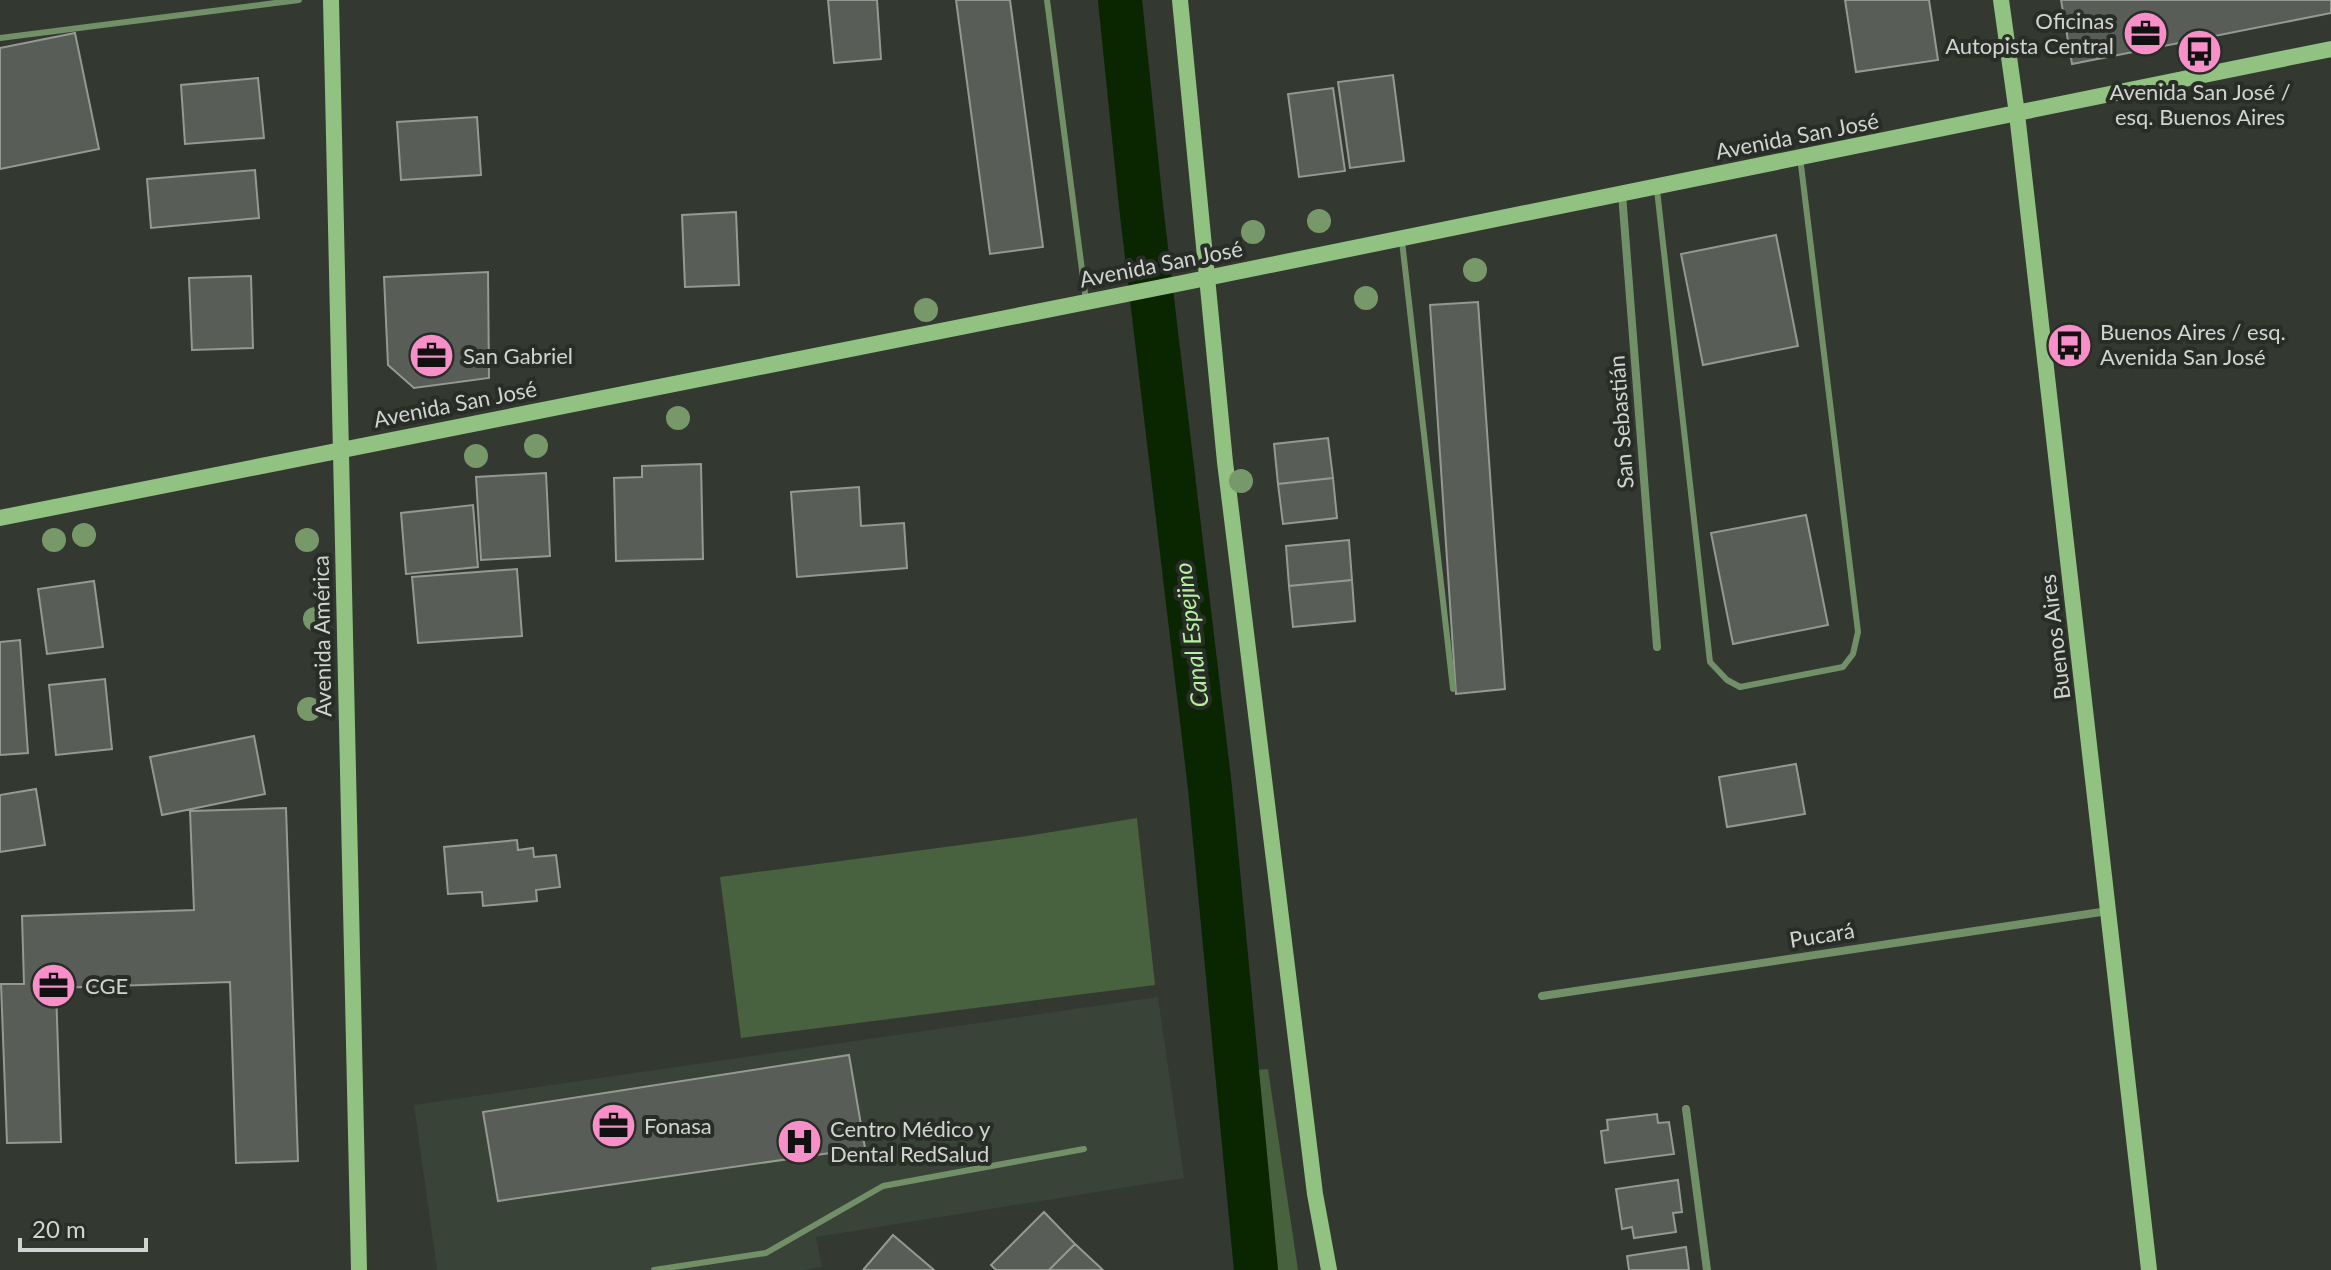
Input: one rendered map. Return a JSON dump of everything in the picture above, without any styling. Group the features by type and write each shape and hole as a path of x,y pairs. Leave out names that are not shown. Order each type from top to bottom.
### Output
{"street":[{"name":"Avenida América","path":"331,0 359,1270"},
{"path":"1180,0 1225,462 1315,1194 1329,1270"},
{"name":"Buenos Aires","path":"2001,0 2017,114 2149,1270"},
{"name":"Avenida San José","path":"0,518 1182,283 2331,49"},
{"name":"San Sebastián","path":"1622,193 1657,647"},
{"name":"Pucará","path":"1542,996 2108,911"},
{"path":"1686,1109 1707,1270"}],"lane":[{"path":"0,38 299,0"},
{"path":"1047,0 1092,300"},
{"path":"1657,186 1710,662 1727,680 1740,687 1843,667 1853,654 1858,632 1800,157"},
{"path":"1401,238 1453,689"},
{"path":"654,1270 766,1253 883,1186 1084,1149"}],"shaded area":[{"name":"Centro Médico y Dental RedSalud","path":"1158,997 1184,1178 816,1237 822,1267 802,1270 437,1270 414,1105"}],"green space":[{"path":"1137,818 1155,985 741,1038 720,877 1027,836"},
{"path":"1268,1069 1298,1270 1268,1270 1242,1071"}],"building":[{"path":"828,0 877,0 881,59 834,63"},
{"path":"956,0 1010,0 1043,247 990,254"},
{"path":"1845,0 1929,0 1938,60 1856,72"},
{"name":"Oficinas Autopista Central","path":"2061,0 2331,0 2331,13 2072,64"},
{"path":"75,33 99,149 0,169 0,48"},
{"path":"1393,75 1404,161 1350,168 1338,82"},
{"path":"258,78 264,138 185,144 181,85"},
{"path":"1333,88 1345,171 1299,177 1288,94"},
{"path":"477,117 481,175 401,180 397,122"},
{"path":"255,170 259,218 151,228 147,179"},
{"path":"736,212 739,285 685,287 682,215"},
{"path":"1776,235 1798,346 1703,365 1681,254"},
{"path":"488,272 489,378 414,388 388,365 384,277"},
{"path":"251,276 253,348 192,350 189,278"},
{"path":"1478,302 1505,689 1456,694 1430,305"},
{"path":"1328,438 1333,478 1278,484 1274,444"},
{"path":"701,464 703,559 616,561 614,478 642,477 642,466"},
{"path":"546,473 550,556 481,560 476,477"},
{"path":"1333,478 1337,518 1283,524 1278,484"},
{"path":"859,487 861,526 904,523 907,568 797,577 791,492"},
{"path":"473,505 478,567 406,574 401,513"},
{"path":"1806,515 1828,625 1733,644 1711,533"},
{"path":"1349,540 1352,580 1289,586 1286,546"},
{"path":"517,569 522,636 418,643 412,577"},
{"path":"1352,580 1355,621 1293,627 1289,586"},
{"path":"94,581 103,647 47,654 38,589"},
{"path":"20,640 28,753 0,755 0,642"},
{"path":"105,679 112,749 56,755 49,685"},
{"path":"254,736 265,794 162,815 150,757"},
{"path":"1796,764 1805,814 1727,827 1719,777"},
{"path":"36,789 45,845 0,852 0,795"},
{"name":"CGE","path":"286,808 298,1161 236,1163 230,982 56,988 61,1142 7,1143 1,984 24,984 22,916 194,910 190,811"},
{"path":"517,840 518,850 533,848 534,857 556,855 560,887 536,890 537,901 483,906 482,892 448,894 444,847"},
{"path":"849,1055 865,1148 498,1201 483,1112"},
{"path":"1657,1114 1658,1123 1669,1122 1674,1154 1605,1163 1601,1131 1608,1130 1607,1120"},
{"path":"1678,1180 1682,1212 1673,1213 1676,1232 1634,1238 1632,1227 1622,1229 1616,1189"},
{"path":"1044,1212 1075,1244 1049,1270 996,1270 991,1265"},
{"path":"893,1235 934,1270 863,1270"},
{"path":"1075,1244 1103,1270 1049,1270"},
{"path":"1686,1247 1689,1270 1629,1270 1627,1256"}],"waterway":[{"name":"Canal Espejino","path":"1120,0 1141,206 1210,788 1256,1270"}],"place":[{"name":"Oficinas Autopista Central","path":"2145,34"},
{"name":"Avenida San José / esq. Buenos Aires","path":"2200,51"},
{"name":"Buenos Aires / esq. Avenida San José","path":"2069,345"},
{"name":"San Gabriel","path":"432,356"},
{"name":"CGE","path":"54,986"},
{"name":"Fonasa","path":"613,1126"},
{"name":"Centro Médico y Dental RedSalud","path":"799,1142"}]}
